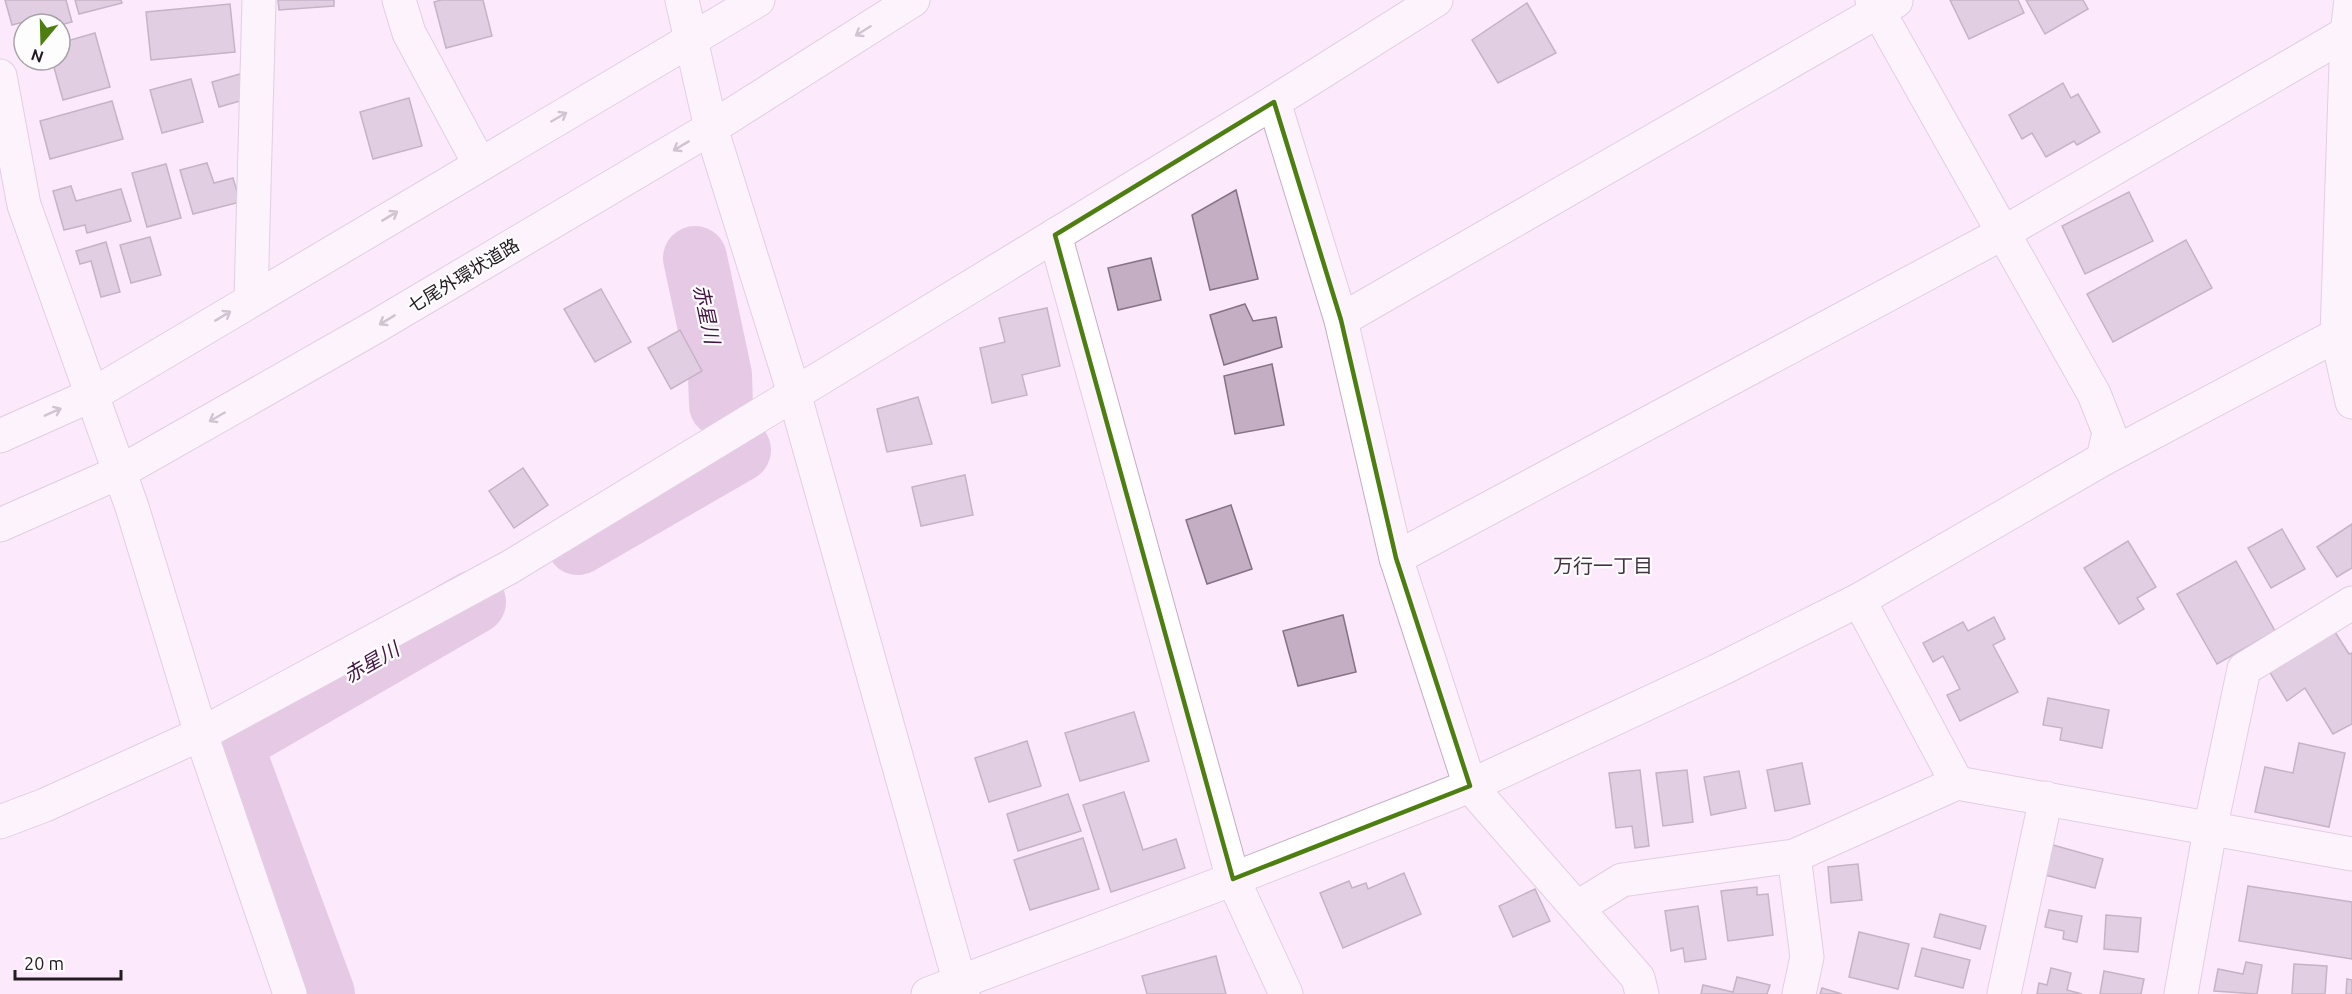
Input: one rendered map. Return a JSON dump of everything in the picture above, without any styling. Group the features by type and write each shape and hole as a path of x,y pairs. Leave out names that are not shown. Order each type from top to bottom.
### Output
{"street":[{"path":"251,299 259,0"},
{"path":"399,0 409,33 479,163"},
{"path":"682,0 711,128 794,393 961,988"},
{"path":"0,436 92,395 479,163 758,0"},
{"name":"七尾外環状道路","path":"0,525 120,472 375,327 711,128 913,0"},
{"path":"0,822 45,805 201,734 510,567 1274,102 1436,0"},
{"path":"2351,0 2347,33 2337,335 2352,402"},
{"path":"1341,320 1882,4 2003,232 2094,394 2109,432 2103,459"},
{"path":"1396,558 2003,232 2347,33"},
{"path":"0,76 24,205 120,472 201,734 290,994"},
{"path":"1274,102 1341,320 1396,558 1470,786 1638,978 1642,994"},
{"path":"1055,235 1233,879 1287,994"},
{"path":"928,994 961,988 1470,786 1717,671 1858,600 2103,459 2337,335"},
{"path":"1858,600 1957,783"},
{"path":"2181,994 2210,830 2244,669 2352,603"},
{"path":"1578,907 1622,880 1794,856 1957,783 2352,854"},
{"path":"2004,994 2046,798"},
{"path":"1794,856 1807,957 1799,994"}],"highlighted area":[{"path":"1274,102 1341,320 1396,558 1470,786 1233,879 1055,235"}],"building":[{"path":"5,0 66,0 69,12 12,12 12,25"},
{"path":"75,0 121,0 122,3 79,14"},
{"path":"278,0 334,0 334,6 279,10"},
{"path":"483,0 492,36 446,48 434,2"},
{"path":"1950,0 2018,0 2024,13 1969,39"},
{"path":"2026,0 2083,0 2088,9 2045,34"},
{"path":"1527,3 1556,53 1498,83 1472,40"},
{"path":"230,4 235,52 151,60 146,12"},
{"path":"95,33 110,87 63,100 55,72 72,72 72,40"},
{"path":"240,74 247,99 219,107 212,82"},
{"path":"191,79 203,122 162,133 150,90"},
{"path":"2063,83 2071,98 2078,94 2100,132 2077,145 2074,141 2046,157 2032,133 2022,139 2009,115"},
{"path":"409,98 422,146 373,159 360,112"},
{"path":"112,101 123,139 50,159 40,121"},
{"path":"207,163 214,183 233,178 240,202 193,214 180,170"},
{"path":"166,164 181,218 147,227 132,173"},
{"path":"71,186 76,201 121,189 131,221 87,233 85,225 64,230 53,191"},
{"path":"1236,190 1258,279 1210,290 1192,215"},
{"path":"2129,192 2153,241 2085,274 2062,226"},
{"path":"150,237 161,275 131,283 120,245"},
{"path":"2186,240 2212,288 2113,342 2087,294"},
{"path":"106,242 120,292 101,297 91,261 80,264 76,251"},
{"path":"1151,258 1161,300 1118,310 1108,268"},
{"path":"601,289 631,342 595,362 564,309"},
{"path":"1245,304 1253,321 1276,317 1282,347 1224,365 1210,315"},
{"path":"1047,308 1060,366 1022,375 1027,395 992,403 980,348 1005,342 999,318"},
{"path":"680,330 702,371 671,389 648,348"},
{"path":"1272,364 1284,425 1235,434 1224,376"},
{"path":"918,397 932,444 887,452 877,409"},
{"path":"523,468 548,505 514,528 489,491"},
{"path":"965,475 973,515 921,526 912,487"},
{"path":"1231,505 1252,569 1207,584 1186,520"},
{"path":"2352,524 2352,568 2337,577 2317,547"},
{"path":"2282,529 2305,569 2271,588 2248,548"},
{"path":"2128,541 2156,587 2137,598 2144,609 2119,624 2084,568"},
{"path":"2236,561 2275,631 2217,664 2177,594"},
{"path":"1343,615 1356,672 1298,686 1283,631"},
{"path":"1994,617 2005,639 1993,645 2018,692 1960,721 1947,695 1960,689 1943,656 1933,662 1923,643 1963,622 1968,631"},
{"path":"2335,632 2349,654 2352,653 2352,724 2333,734 2305,688 2287,701 2269,671"},
{"path":"2048,698 2109,710 2102,748 2060,740 2062,728 2043,725"},
{"path":"1134,712 1149,761 1080,781 1065,733"},
{"path":"1027,741 1041,786 989,802 975,758"},
{"path":"2299,743 2345,753 2329,827 2255,812 2265,767 2293,773"},
{"path":"1802,763 1810,804 1775,811 1767,770"},
{"path":"1640,770 1649,846 1635,848 1632,826 1616,828 1609,773"},
{"path":"1687,770 1693,822 1663,826 1656,773"},
{"path":"1739,771 1746,808 1711,815 1704,777"},
{"path":"1124,792 1143,850 1176,839 1185,868 1111,892 1083,805"},
{"path":"1068,794 1081,831 1018,851 1007,814"},
{"path":"1083,838 1099,889 1030,910 1014,860"},
{"path":"2053,845 2103,859 2095,888 2045,875"},
{"path":"1858,864 1862,900 1831,903 1828,867"},
{"path":"1404,873 1421,914 1343,948 1320,893 1349,881 1352,888 1366,883 1368,889"},
{"path":"2248,886 2352,902 2352,959 2239,941"},
{"path":"1757,887 1757,895 1768,894 1773,935 1728,941 1721,891"},
{"path":"1535,889 1550,921 1513,937 1499,906"},
{"path":"1698,906 1706,959 1685,962 1683,948 1671,951 1665,911"},
{"path":"2049,910 2082,916 2077,942 2063,939 2064,931 2045,927"},
{"path":"1940,914 1986,926 1980,949 1934,937"},
{"path":"2106,915 2141,918 2138,952 2104,949"},
{"path":"1859,932 1909,944 1898,989 1849,977"},
{"path":"1922,948 1970,960 1963,988 1915,976"},
{"path":"1216,956 1226,994 1147,994 1142,976"},
{"path":"2246,962 2262,965 2257,994 2214,991 2218,969 2243,974"},
{"path":"2294,964 2327,966 2325,994 2292,994"},
{"path":"2051,968 2071,973 2067,990 2082,994 2037,994 2039,983 2047,985"},
{"path":"2104,971 2144,979 2141,994 2100,994"},
{"path":"1737,977 1770,985 1767,994 1701,994 1703,985 1733,992"},
{"path":"2347,979 2352,980 2352,994 2346,994"},
{"path":"1822,988 1842,994 1820,994"}],"waterway":[{"name":"赤星川","path":"695,258 720,375 721,405"},
{"name":"赤星川","path":"578,543 739,450"},
{"name":"赤星川","path":"323,994 236,758 240,737 474,602"}],"district":[{"name":"万行一丁目","path":"1603,565"}]}
